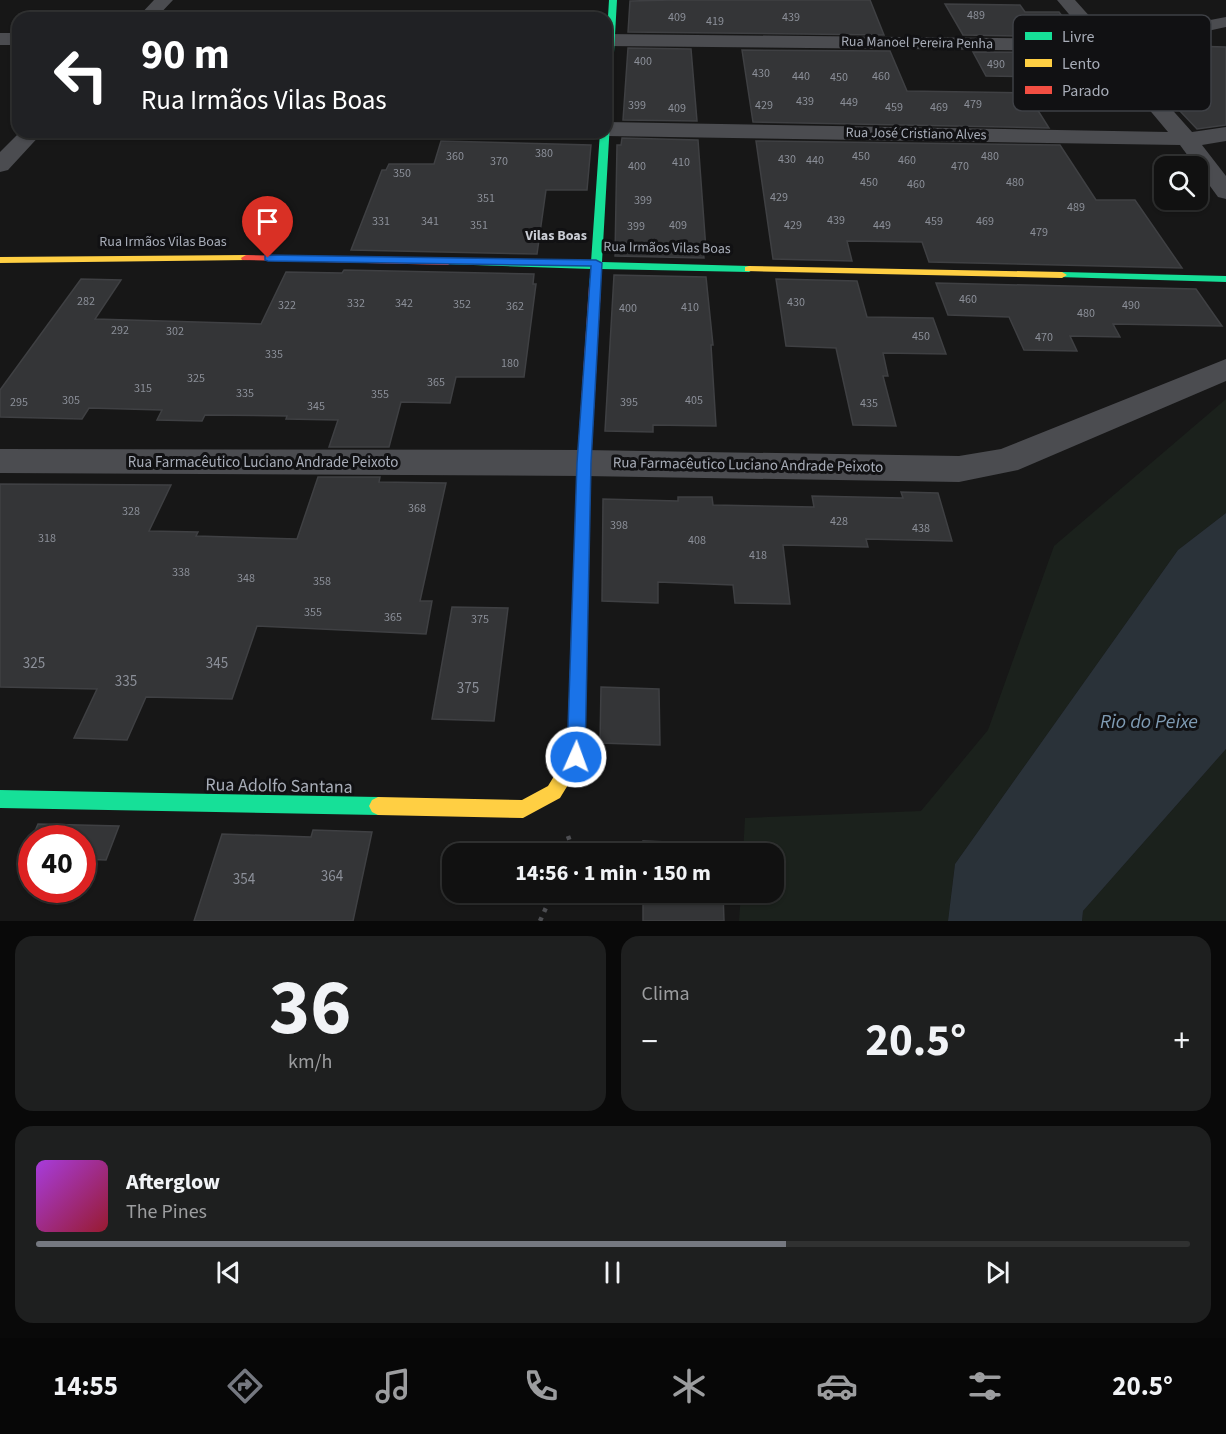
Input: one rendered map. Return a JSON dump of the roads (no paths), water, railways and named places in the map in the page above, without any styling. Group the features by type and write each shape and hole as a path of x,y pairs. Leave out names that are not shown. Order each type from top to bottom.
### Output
{"street":[{"path":"152,12 164,0"},
{"path":"612,16 614,0"},
{"path":"1066,0 1079,15"},
{"name":"Rua Manoel Pereira Penha","path":"1211,25 1226,22"},
{"name":"Rua Manoel Pereira Penha","path":"612,40 1013,44"},
{"path":"1162,111 1226,192"},
{"name":"Rua José Cristiano Alves","path":"612,129 1186,139 1209,138 1226,134"},
{"path":"0,165 26,138"},
{"path":"584,463 605,138"},
{"name":"Rua Irmãos Vilas Boas","path":"0,260 268,258 596,263 1226,279"},
{"name":"Rua Farmacêutico Luciano Andrade Peixoto","path":"0,461 584,463 959,469 1006,461 1226,369"},
{"name":"Rua Adolfo Santana","path":"0,799 523,809 554,792 576,757 584,463"}],"water":[{"name":"Rio do Peixe","path":"1226,513 1226,749 1083,911 1082,921 948,921 955,864 1178,550"}],"district":[{"name":"Vilas Boas","path":"556,236"}]}
